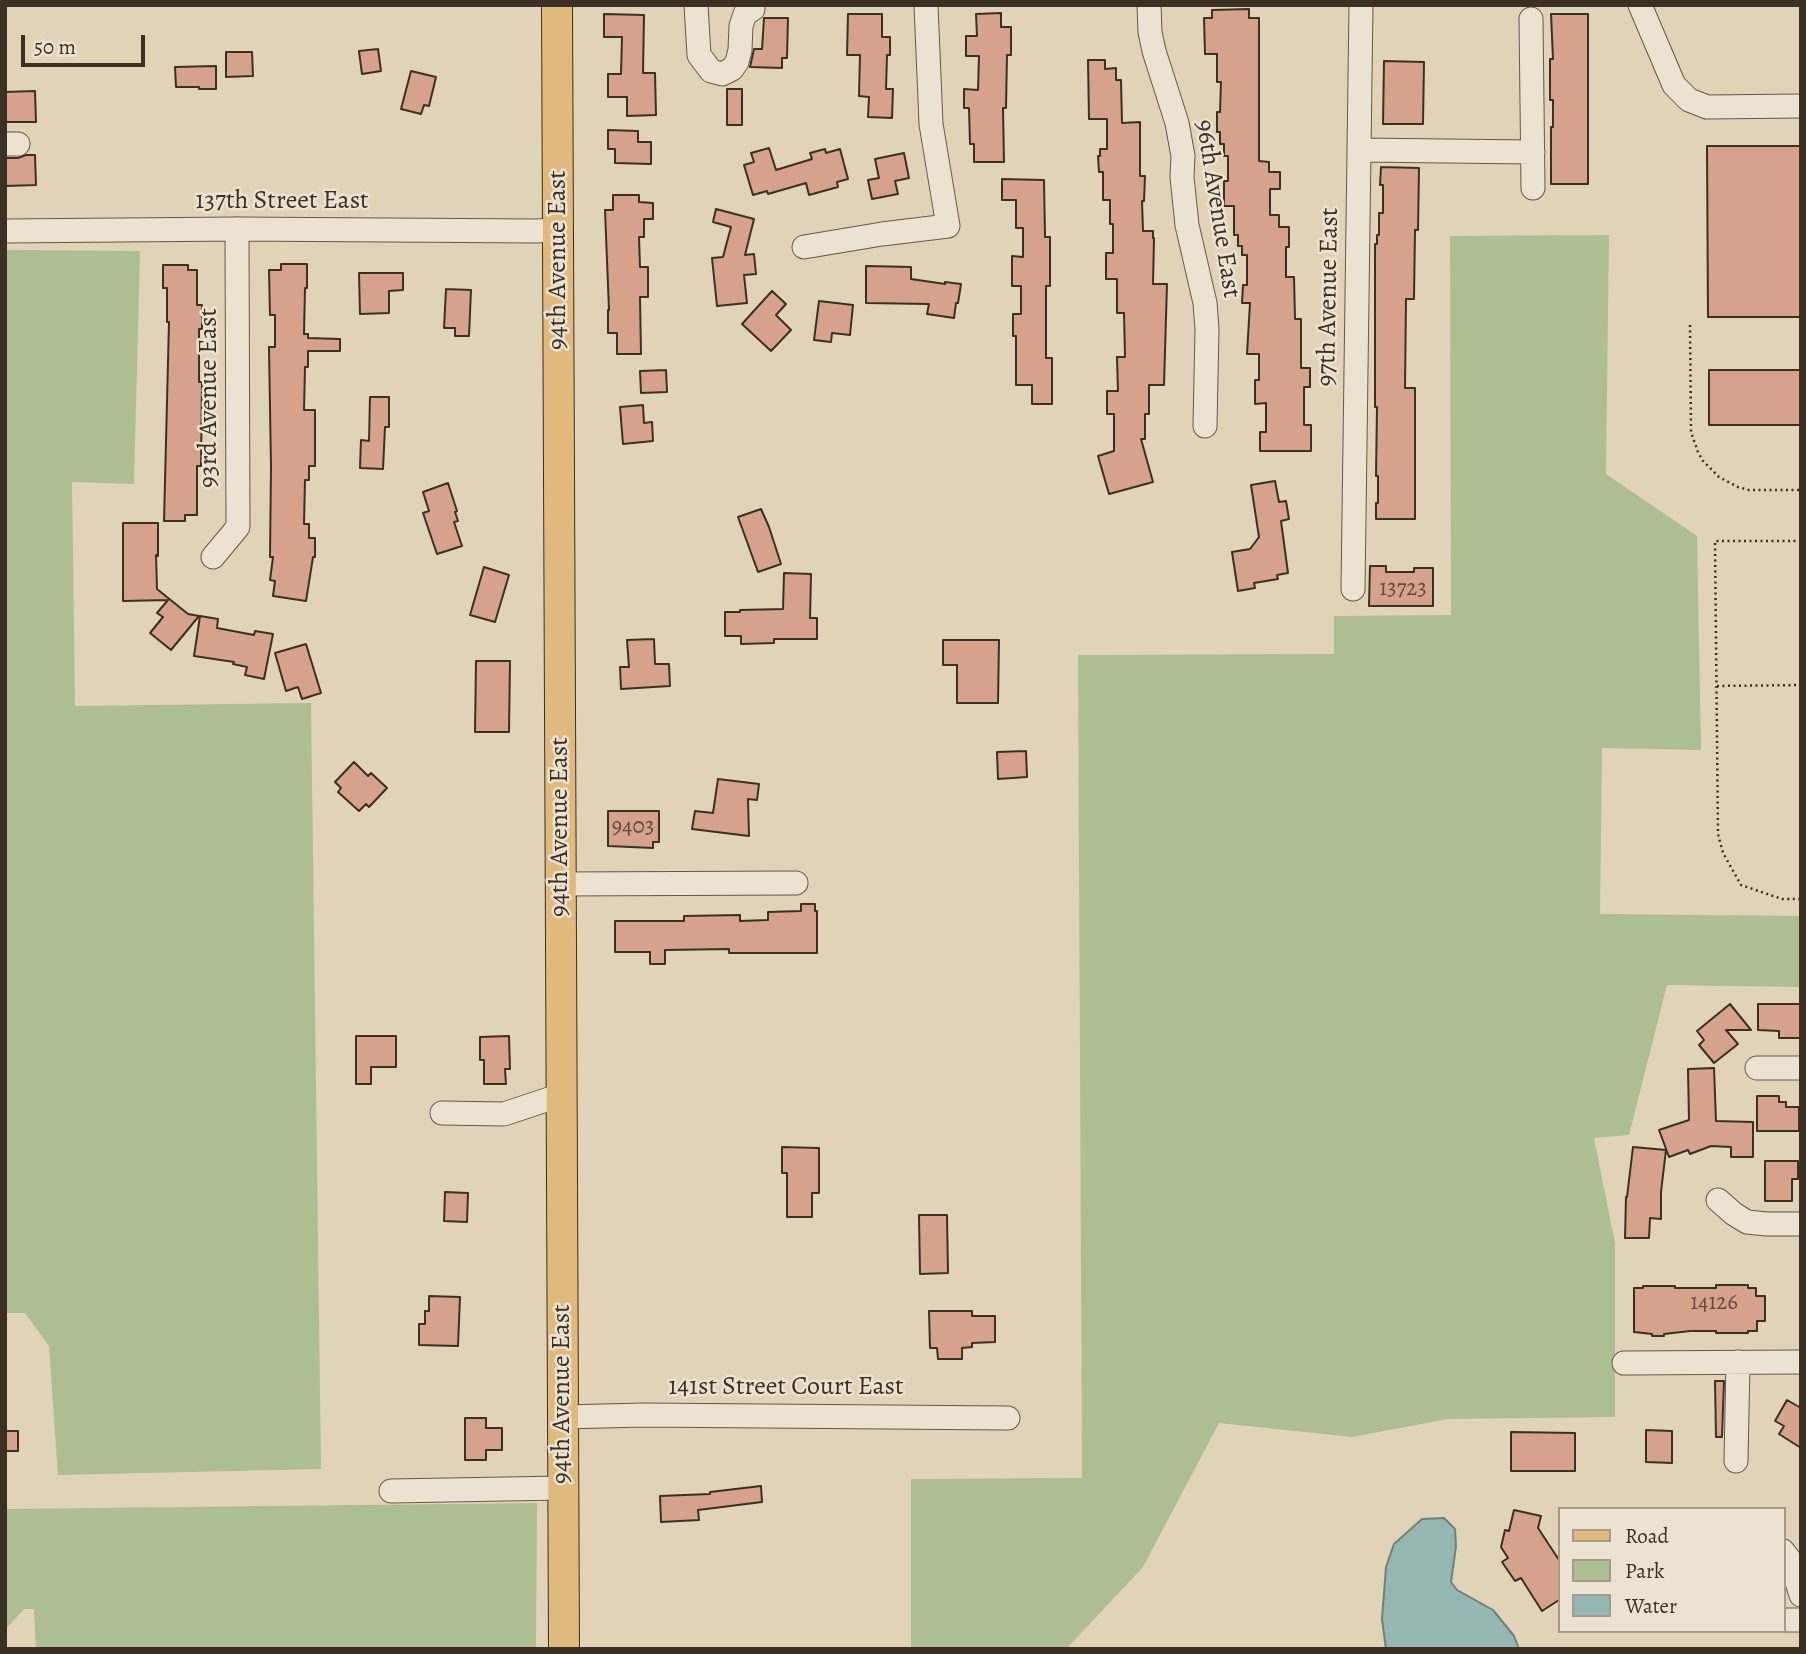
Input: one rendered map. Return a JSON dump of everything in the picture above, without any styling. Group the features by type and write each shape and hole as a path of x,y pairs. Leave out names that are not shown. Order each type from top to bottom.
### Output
{"main road":[{"name":"94th Avenue East","path":"557,5 564,1649"}],"street":[{"path":"696,5 698,55 711,71 722,74 732,69 737,62 741,26 745,14 753,9 753,5"},
{"path":"804,247 948,226 931,124 926,5"},
{"name":"96th Avenue East","path":"1149,5 1154,51 1177,123 1183,156 1182,177 1187,225 1205,303 1205,425"},
{"name":"97th Avenue East","path":"1353,589 1361,5"},
{"path":"1640,5 1674,85 1689,100 1707,107 1801,107"},
{"path":"1531,19 1532,188"},
{"path":"1359,150 1532,152"},
{"name":"93rd Avenue East","path":"213,557 238,527 237,229"},
{"name":"137th Street East","path":"5,231 559,230"},
{"path":"561,884 796,883"},
{"path":"1757,1068 1801,1068"},
{"path":"442,1113 504,1114 561,1095"},
{"path":"1718,1200 1747,1222 1801,1224"},
{"path":"1625,1363 1738,1362 1800,1358"},
{"path":"1736,1461 1738,1362"},
{"name":"141st Street Court East","path":"563,1417 657,1415 1008,1418"},
{"path":"391,1491 563,1488"},
{"path":"1785,1554 1790,1560 1801,1595"}],"path":[{"path":"1690,325 1691,432 1703,461 1719,477 1738,487 1749,490 1801,490"},
{"path":"1801,541 1715,541 1718,834 1723,853 1741,885 1782,899 1801,899"},
{"path":"1717,686 1801,685"}],"green space":[{"path":"1609,235 1606,474 1697,536 1701,750 1602,748 1600,914 1801,916 1801,987 1667,985 1629,1135 1594,1138 1615,1243 1615,1417 1448,1419 1352,1437 1219,1423 1143,1567 1068,1647 911,1649 911,1479 1082,1478 1078,655 1334,654 1334,616 1451,615 1450,236"},
{"path":"5,250 140,251 134,484 72,482 75,706 311,703 321,1469 58,1475 49,1346 25,1313 5,1313"},
{"path":"537,1503 536,1649 36,1649 34,1609 24,1609 5,1630 5,1509"}],"water":[{"path":"1444,1518 1455,1529 1456,1546 1451,1582 1457,1590 1493,1610 1514,1636 1519,1649 1386,1649 1382,1619 1386,1567 1394,1544 1422,1519"}],"building":[{"path":"1249,9 1249,18 1259,18 1259,161 1269,162 1269,172 1280,172 1280,189 1270,189 1270,215 1279,215 1279,227 1289,227 1286,277 1294,277 1295,319 1301,319 1301,368 1310,368 1310,387 1304,387 1304,425 1311,425 1311,451 1260,451 1260,432 1266,432 1266,403 1255,404 1259,354 1247,354 1250,303 1242,303 1243,285 1247,285 1247,255 1242,255 1242,246 1238,246 1238,235 1234,235 1234,206 1224,206 1228,156 1224,156 1224,144 1220,144 1220,132 1217,132 1221,82 1217,82 1217,54 1205,54 1204,18 1212,18 1212,10"},
{"path":"1001,13 1001,27 1011,27 1011,55 1007,55 1006,108 1003,108 1004,162 974,162 974,144 970,144 969,108 964,108 964,89 978,90 979,56 966,56 966,36 977,36 976,14"},
{"path":"604,14 644,15 643,73 655,73 656,115 627,116 627,97 608,97 608,74 621,74 622,37 604,37"},
{"path":"848,14 882,14 882,37 890,37 886,89 893,89 892,118 868,117 869,97 859,96 860,55 847,55"},
{"path":"1551,14 1588,14 1588,184 1551,184"},
{"path":"764,18 788,18 787,58 782,58 782,68 750,67 754,49 762,49"},
{"path":"378,49 381,71 362,74 359,51"},
{"path":"226,52 252,52 253,76 226,77"},
{"path":"1088,60 1105,60 1105,69 1116,68 1116,80 1121,80 1122,123 1140,122 1140,176 1145,176 1143,231 1153,231 1153,284 1167,284 1164,385 1149,385 1149,414 1145,414 1145,439 1141,439 1153,482 1109,494 1098,456 1114,451 1114,414 1107,414 1107,391 1118,391 1117,357 1125,357 1124,313 1117,313 1117,279 1106,279 1106,253 1113,253 1113,224 1110,224 1110,200 1103,200 1103,172 1099,172 1098,156 1100,149 1107,149 1107,119 1089,119"},
{"path":"1384,61 1424,62 1423,124 1383,124"},
{"path":"216,66 216,89 176,87 175,67"},
{"path":"411,71 436,77 429,106 424,105 421,114 401,109"},
{"path":"727,89 742,89 742,125 727,125"},
{"path":"35,91 36,122 5,122 5,92"},
{"path":"608,130 638,131 638,142 651,142 651,164 615,163 615,149 608,149"},
{"path":"1707,146 1801,146 1801,317 1708,317"},
{"path":"769,148 776,170 812,159 810,153 825,149 826,153 840,149 848,179 837,182 838,187 809,195 806,183 768,194 767,191 753,195 744,165 754,162 751,153"},
{"path":"904,153 909,178 895,181 898,194 872,199 868,180 879,178 875,159"},
{"path":"35,155 36,185 5,186 5,158"},
{"path":"1381,167 1419,168 1414,299 1406,299 1405,388 1415,388 1415,519 1376,519 1378,476 1375,407 1375,244 1379,235 1379,213 1383,213"},
{"path":"1002,179 1044,180 1045,237 1050,237 1050,286 1046,286 1046,358 1052,358 1052,404 1032,404 1032,385 1016,385 1013,314 1021,314 1021,286 1012,286 1012,256 1023,257 1023,228 1016,228 1016,200 1002,200"},
{"path":"613,195 639,195 639,202 653,203 653,219 644,219 644,237 639,237 640,267 648,267 648,297 640,297 641,354 617,354 617,333 608,333 605,210 613,210"},
{"path":"716,209 754,219 745,255 754,254 756,274 744,275 747,303 717,306 712,258 723,257 731,227 713,222"},
{"path":"281,264 307,264 304,334 308,334 308,338 340,339 340,351 308,351 308,367 305,367 304,410 315,410 315,466 309,466 309,480 305,480 304,524 309,524 309,538 315,538 315,557 306,601 273,596 275,581 270,580 273,557 270,557 269,347 275,347 275,315 270,315 269,270 281,270"},
{"path":"163,265 188,265 188,270 197,270 197,305 202,305 202,329 199,329 199,382 202,382 201,466 197,466 197,515 185,515 185,521 164,521 169,322 167,288 163,288"},
{"path":"866,266 911,267 911,279 961,284 954,318 927,314 929,304 866,303"},
{"path":"359,273 403,273 403,290 389,291 389,313 360,314"},
{"path":"446,289 471,290 469,336 455,336 455,328 444,328"},
{"path":"772,291 786,304 776,315 791,330 771,351 742,324"},
{"path":"819,301 853,305 850,335 832,333 831,342 814,340"},
{"path":"666,370 667,392 641,393 640,371"},
{"path":"1709,370 1801,370 1801,425 1709,425"},
{"path":"370,397 389,397 389,427 385,427 383,469 360,468 361,440 369,441"},
{"path":"643,405 644,423 652,422 653,441 623,444 620,407"},
{"path":"1275,481 1279,502 1286,501 1289,519 1281,521 1288,573 1277,575 1278,579 1254,583 1255,588 1238,591 1232,552 1250,549 1259,537 1251,485"},
{"path":"448,483 457,511 458,521 454,522 462,546 437,554 423,513 429,511 423,492"},
{"path":"761,509 781,564 758,572 738,517"},
{"path":"123,523 158,523 157,589 188,614 199,616 171,650 150,633 163,617 157,613 168,600 123,601"},
{"path":"1370,566 1386,566 1386,572 1414,572 1414,568 1433,568 1433,606 1369,606"},
{"path":"484,567 509,575 495,622 470,615"},
{"path":"784,573 811,574 810,618 817,618 817,639 774,639 774,643 741,644 741,636 725,636 725,612 783,609"},
{"path":"200,616 218,619 217,628 254,635 255,631 273,634 264,679 245,675 247,667 233,664 234,662 194,656"},
{"path":"654,639 655,664 669,664 670,686 621,689 620,667 629,667 627,640"},
{"path":"943,640 999,640 998,703 957,703 957,665 943,665"},
{"path":"306,644 321,693 302,699 298,687 286,691 275,653"},
{"path":"476,661 510,661 509,732 475,732"},
{"path":"1026,751 1027,777 998,779 997,752"},
{"path":"354,762 368,776 371,773 387,788 369,807 366,804 359,811 338,792 341,788 335,782"},
{"path":"718,779 759,784 757,800 748,799 749,836 692,829 695,811 713,813"},
{"path":"608,811 659,811 659,842 653,842 653,848 608,846"},
{"path":"801,904 815,904 817,953 729,953 729,949 665,950 665,964 650,964 650,952 615,952 615,921 684,921 684,916 740,915 740,921 768,920 768,912 801,911"},
{"path":"1730,1004 1751,1030 1726,1030 1738,1044 1714,1063 1699,1045 1704,1040 1697,1031"},
{"path":"1758,1004 1800,1004 1800,1038 1779,1038 1779,1031 1758,1030"},
{"path":"356,1036 396,1036 396,1067 371,1067 371,1084 356,1084"},
{"path":"509,1036 510,1069 505,1069 506,1084 484,1084 480,1037"},
{"path":"1714,1068 1716,1121 1753,1122 1753,1157 1731,1157 1731,1147 1711,1146 1690,1154 1688,1150 1669,1157 1659,1130 1689,1120 1688,1069"},
{"path":"1757,1096 1779,1096 1779,1102 1786,1102 1786,1107 1799,1107 1799,1131 1757,1131"},
{"path":"782,1147 819,1148 819,1193 812,1193 812,1217 787,1217 787,1173 782,1173"},
{"path":"1633,1147 1666,1150 1661,1219 1650,1218 1649,1238 1625,1238 1626,1197"},
{"path":"1765,1161 1798,1161 1798,1179 1792,1179 1792,1201 1765,1201"},
{"path":"445,1192 468,1193 467,1222 444,1221"},
{"path":"919,1215 947,1215 948,1273 920,1274"},
{"path":"1716,1285 1748,1285 1748,1288 1756,1288 1756,1296 1765,1296 1765,1321 1757,1321 1757,1331 1690,1331 1664,1336 1634,1332 1634,1288 1716,1288"},
{"path":"429,1296 460,1297 458,1346 419,1345 419,1324 425,1324 425,1311 429,1311"},
{"path":"929,1311 972,1311 972,1316 995,1316 995,1342 972,1343 972,1347 962,1348 962,1359 938,1359 937,1348 930,1348"},
{"path":"1715,1381 1724,1381 1722,1437 1716,1437"},
{"path":"1787,1400 1801,1408 1801,1448 1779,1434 1784,1426 1775,1421"},
{"path":"465,1418 486,1418 486,1428 502,1428 502,1450 486,1450 486,1460 465,1460"},
{"path":"1646,1430 1672,1431 1672,1463 1646,1462"},
{"path":"5,1431 18,1431 18,1451 5,1451"},
{"path":"1511,1432 1575,1433 1575,1471 1511,1471"},
{"path":"761,1486 762,1502 698,1510 699,1520 661,1522 660,1496 710,1494"},
{"path":"1514,1510 1541,1516 1538,1528 1558,1558 1558,1601 1542,1611 1521,1578 1515,1581 1502,1562 1508,1558 1501,1547 1505,1530 1509,1531"}]}
